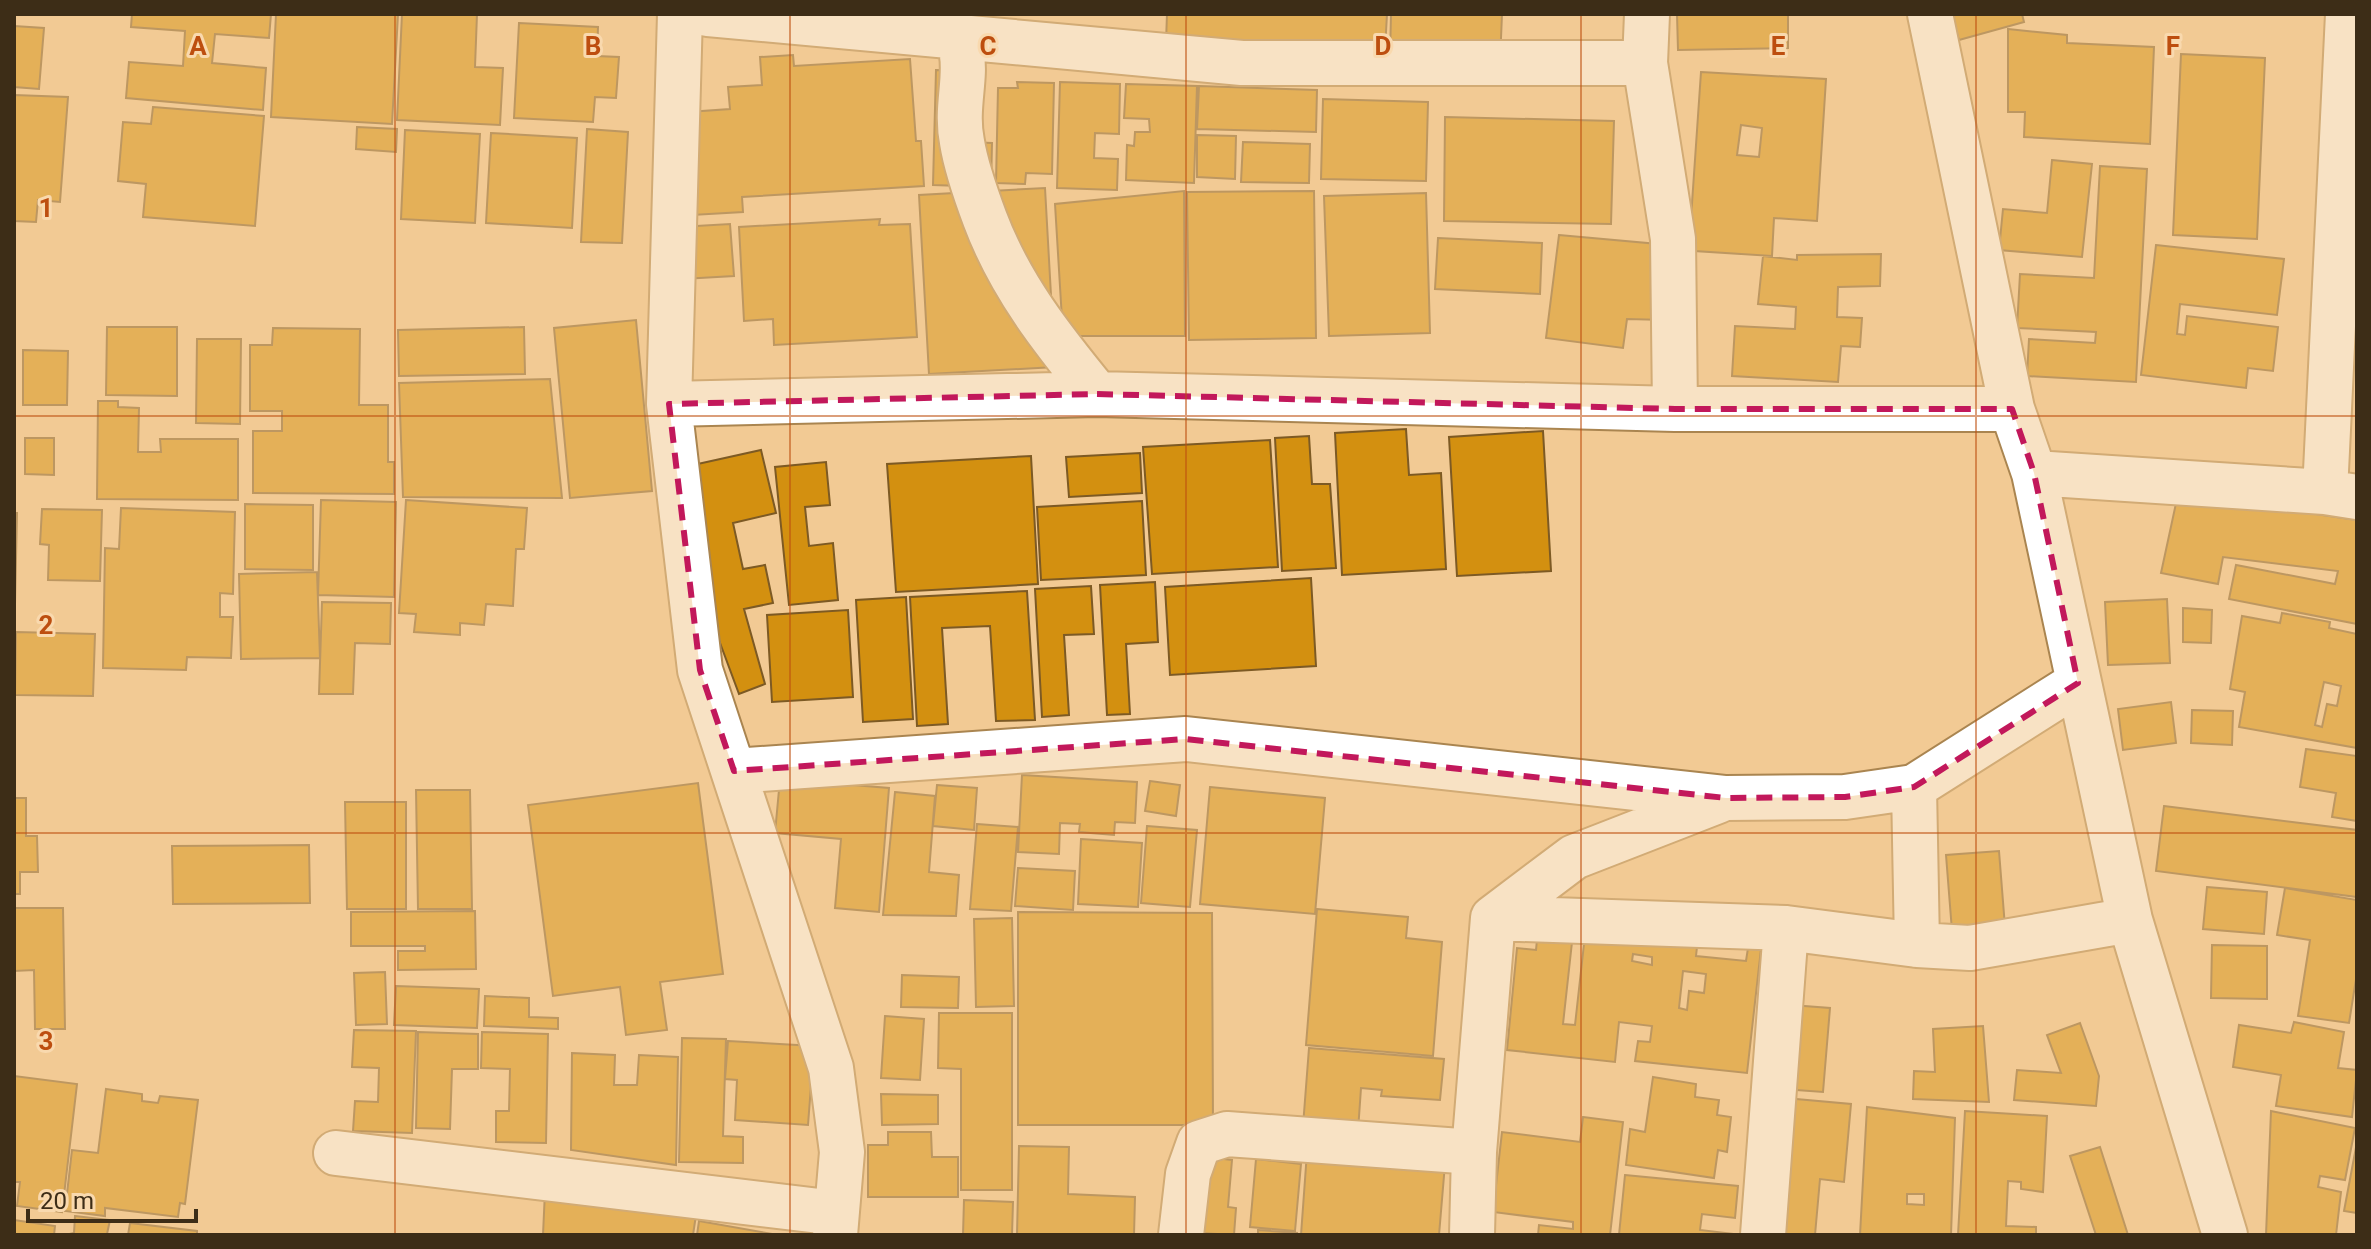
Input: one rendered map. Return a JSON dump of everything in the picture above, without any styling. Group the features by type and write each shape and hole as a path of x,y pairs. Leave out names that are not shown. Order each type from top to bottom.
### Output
{"street":[{"path":"336,1153 835,1224 842,1152 831,1068 700,670 669,404 680,14"},
{"path":"708,14 949,25 1242,63 1645,63"},
{"path":"1647,14 1645,63 1673,239 1675,409"},
{"path":"1930,14 2012,409 2034,473 2130,920 2225,1235"},
{"path":"2034,473 2341,494 2348,14"},
{"path":"949,25 965,67 959,87 961,141 984,217 1008,275 1097,394"},
{"path":"669,404 1097,394 1675,409 2012,409"},
{"path":"734,771 1186,739 1726,798 1845,797 1914,787 2078,683"},
{"path":"1914,787 1917,945"},
{"path":"1472,1235 1474,1152 1493,918 1574,857 1726,798"},
{"path":"1493,918 1786,928 1917,945 1970,948 2130,920"},
{"path":"1763,1235 1786,928"},
{"path":"1181,1235 1188,1174 1199,1143 1227,1134 1474,1152"}],"highlighted area":[{"path":"1097,394 1675,409 2012,409 2034,473 2078,683 1914,787 1845,797 1726,798 1186,739 734,771 700,670 669,404"}],"building":[{"path":"132,14 271,14 269,38 215,34 212,63 266,68 263,110 126,98 129,62 183,66 185,31 131,27"},
{"path":"276,14 398,14 392,124 271,117"},
{"path":"402,14 477,14 475,67 503,68 500,125 397,120"},
{"path":"1167,14 1387,14 1385,50 1166,42"},
{"path":"1391,14 1502,14 1500,62 1390,57"},
{"path":"1677,14 1788,14 1788,48 1678,50"},
{"path":"1951,14 2022,14 2024,22 1959,40"},
{"path":"519,23 598,27 597,56 619,57 616,98 595,97 593,122 514,118"},
{"path":"14,26 44,28 39,89 14,87"},
{"path":"2008,29 2067,35 2067,43 2154,47 2150,144 2024,137 2025,112 2008,112"},
{"path":"2181,54 2265,58 2257,239 2173,235"},
{"path":"793,55 794,66 910,59 916,141 921,141 924,186 742,197 743,212 692,215 674,113 730,109 728,87 762,85 760,57"},
{"path":"936,70 968,71 966,142 992,143 991,187 933,185"},
{"path":"1701,72 1826,79 1817,221 1774,218 1772,256 1679,250 1691,218","holes":["1741,125 1762,128 1759,157 1737,155"]},
{"path":"1017,82 1054,83 1052,174 1026,173 1025,184 996,183 998,88 1018,88"},
{"path":"1060,82 1120,84 1119,134 1095,133 1094,158 1118,159 1117,190 1057,188"},
{"path":"1126,84 1197,86 1194,183 1126,180 1127,145 1134,146 1135,132 1150,132 1149,119 1124,118"},
{"path":"1199,86 1317,90 1316,132 1197,129"},
{"path":"14,95 68,97 60,202 38,200 36,222 14,221"},
{"path":"1323,99 1428,102 1426,181 1321,179"},
{"path":"153,107 264,116 255,226 143,217 146,184 118,181 123,122 151,124"},
{"path":"1445,117 1614,121 1611,224 1444,221"},
{"path":"357,127 397,129 396,152 356,149"},
{"path":"587,129 628,132 622,243 581,242"},
{"path":"405,130 480,134 475,223 401,219"},
{"path":"491,133 577,138 572,228 486,223"},
{"path":"1197,135 1236,136 1235,179 1197,177"},
{"path":"1243,142 1310,144 1309,183 1241,182"},
{"path":"2052,160 2092,164 2082,257 1999,250 2003,209 2047,213"},
{"path":"2100,166 2147,169 2136,382 2027,376 2029,339 2095,343 2096,332 2017,328 2020,274 2094,278"},
{"path":"1045,188 1055,367 929,374 919,195"},
{"path":"1184,191 1185,336 1063,336 1055,204"},
{"path":"1314,191 1316,338 1189,340 1187,192"},
{"path":"1426,193 1430,333 1329,336 1324,196"},
{"path":"880,219 879,225 910,224 917,337 774,345 773,319 744,321 739,227"},
{"path":"730,224 734,276 665,280 662,228"},
{"path":"1559,235 1669,245 1665,320 1627,319 1623,348 1546,338"},
{"path":"1438,238 1542,243 1540,294 1435,289"},
{"path":"2156,245 2284,259 2277,315 2180,304 2177,334 2185,335 2187,316 2278,327 2273,371 2248,368 2246,388 2141,375"},
{"path":"1881,254 1880,286 1838,287 1837,317 1862,318 1860,347 1841,346 1838,382 1732,376 1735,326 1795,329 1796,307 1758,304 1763,256 1797,260 1797,255"},
{"path":"636,320 652,491 570,498 554,328"},
{"path":"107,327 177,327 177,396 106,395"},
{"path":"524,327 525,374 399,376 398,330"},
{"path":"273,328 360,329 359,405 388,405 388,462 394,462 394,494 253,493 253,431 282,431 282,411 250,411 250,345 272,345"},
{"path":"197,339 241,339 240,424 196,423"},
{"path":"23,350 68,351 67,405 23,405"},
{"path":"550,379 562,498 403,497 399,383"},
{"path":"98,401 118,401 118,407 139,408 138,452 161,452 160,439 238,439 238,500 97,499"},
{"path":"1406,429 1409,475 1441,473 1446,569 1342,575 1335,433"},
{"path":"1543,431 1551,571 1457,576 1449,437"},
{"path":"1309,436 1312,484 1330,484 1336,568 1282,571 1275,438"},
{"path":"25,438 54,438 54,475 25,474"},
{"path":"1270,440 1278,567 1152,574 1143,447"},
{"path":"761,450 776,513 733,523 743,569 765,565 773,603 744,609 765,684 739,694 710,616 684,467"},
{"path":"1140,453 1142,493 1069,497 1066,457"},
{"path":"1031,456 1038,584 896,592 887,464"},
{"path":"826,462 830,505 805,507 809,546 833,543 838,600 789,605 775,467"},
{"path":"2178,494 2357,520 2357,624 2229,599 2236,565 2335,584 2338,571 2223,557 2218,584 2161,573"},
{"path":"321,500 396,502 394,597 318,595"},
{"path":"406,500 527,508 524,549 516,549 513,606 486,604 484,625 460,623 460,635 414,632 416,614 399,613"},
{"path":"1142,501 1146,575 1041,580 1037,507"},
{"path":"245,504 313,505 313,570 245,569"},
{"path":"121,508 235,512 233,594 220,593 220,617 233,617 231,658 187,657 186,670 103,668 105,548 119,549"},
{"path":"42,509 102,510 100,581 48,580 49,545 40,544"},
{"path":"14,513 17,513 15,604 14,604"},
{"path":"317,572 320,658 241,659 239,574"},
{"path":"1311,578 1316,666 1170,675 1165,587"},
{"path":"1155,582 1158,642 1126,644 1130,714 1107,715 1100,585"},
{"path":"1091,586 1094,634 1064,635 1069,715 1042,717 1035,589"},
{"path":"1027,591 1035,720 996,721 990,626 942,628 948,724 917,726 910,597"},
{"path":"906,597 913,719 863,722 856,600"},
{"path":"2167,599 2170,663 2108,665 2105,602"},
{"path":"322,602 391,603 390,644 355,643 353,694 319,694"},
{"path":"2183,608 2212,610 2211,643 2183,642"},
{"path":"848,610 853,697 772,702 767,615"},
{"path":"2282,613 2330,622 2329,628 2357,634 2357,748 2239,727 2245,692 2230,689 2242,616 2280,623","holes":["2324,682 2341,686 2337,706 2327,704 2322,727 2315,725"]},
{"path":"16,632 95,634 93,696 15,695"},
{"path":"2171,702 2176,743 2123,750 2118,709"},
{"path":"2192,710 2233,711 2232,745 2191,743"},
{"path":"2306,749 2357,756 2357,821 2332,817 2336,793 2300,787"},
{"path":"1022,775 1137,782 1135,823 1115,822 1114,835 1079,832 1080,824 1060,823 1059,854 1018,852"},
{"path":"780,779 889,788 879,912 835,908 841,839 775,833"},
{"path":"1150,781 1180,785 1176,816 1145,811"},
{"path":"698,783 723,974 660,982 667,1030 626,1035 620,987 553,996 528,805"},
{"path":"937,785 977,788 974,830 933,826"},
{"path":"1210,787 1325,798 1315,914 1200,904"},
{"path":"416,790 470,790 472,909 418,909"},
{"path":"895,792 935,796 929,872 959,875 956,916 883,915"},
{"path":"14,798 26,798 26,836 37,836 38,872 20,872 20,894 14,894"},
{"path":"345,802 406,802 406,909 347,909"},
{"path":"2164,806 2357,830 2357,897 2156,871"},
{"path":"977,824 1018,827 1011,911 970,909"},
{"path":"1147,826 1197,830 1190,907 1141,903"},
{"path":"1081,839 1142,843 1138,907 1078,904"},
{"path":"309,845 310,903 173,904 172,846"},
{"path":"1999,851 2005,927 1952,931 1946,855"},
{"path":"1018,868 1075,871 1073,910 1015,906"},
{"path":"2207,887 2267,892 2264,934 2203,929"},
{"path":"2285,888 2357,900 2357,973 2349,1023 2298,1016 2310,940 2277,935"},
{"path":"14,908 63,908 65,1029 35,1029 34,970 14,971"},
{"path":"1317,909 1408,917 1406,938 1442,942 1433,1056 1306,1045"},
{"path":"475,911 476,969 398,970 398,951 425,951 425,946 351,946 351,912"},
{"path":"1018,912 1212,913 1213,1125 1018,1125"},
{"path":"1012,918 1014,1006 976,1007 974,919"},
{"path":"1586,926 1698,938 1696,956 1746,961 1748,948 1761,949 1747,1073 1635,1061 1638,1041 1650,1042 1652,1026 1619,1022 1615,1062 1507,1050 1517,948 1536,950 1538,929 1573,933 1563,1024 1575,1025","holes":["1633,954 1652,957 1652,965 1632,961","1683,971 1706,974 1704,993 1689,991 1687,1010 1679,1008"]},
{"path":"2212,945 2267,946 2267,999 2211,998"},
{"path":"385,972 387,1024 356,1025 354,973"},
{"path":"902,975 959,977 958,1008 901,1007"},
{"path":"396,986 479,989 477,1028 394,1025"},
{"path":"485,996 529,998 529,1017 558,1018 558,1029 484,1026"},
{"path":"1791,1005 1830,1008 1823,1092 1783,1089"},
{"path":"939,1013 1012,1013 1012,1190 961,1190 961,1069 938,1068"},
{"path":"885,1016 924,1019 920,1080 881,1078"},
{"path":"2294,1022 2344,1032 2338,1068 2357,1070 2352,1117 2276,1106 2281,1075 2233,1067 2239,1025 2291,1033"},
{"path":"2080,1023 2099,1076 2096,1106 2014,1100 2017,1070 2061,1073 2047,1035"},
{"path":"1983,1026 1989,1102 1913,1099 1914,1071 1935,1072 1933,1029"},
{"path":"354,1030 416,1031 412,1133 353,1131 355,1101 378,1102 379,1068 352,1067"},
{"path":"418,1032 478,1034 478,1069 452,1069 450,1129 416,1128"},
{"path":"482,1032 548,1034 546,1143 496,1142 496,1111 509,1111 510,1069 481,1068"},
{"path":"682,1038 726,1039 723,1136 743,1137 743,1163 679,1162"},
{"path":"728,1041 814,1046 808,1125 735,1120 737,1080 725,1079"},
{"path":"1309,1048 1444,1059 1440,1100 1381,1096 1382,1090 1361,1088 1358,1131 1303,1126"},
{"path":"572,1053 615,1055 614,1085 637,1085 639,1055 678,1057 676,1165 571,1150"},
{"path":"14,1076 77,1084 62,1212 17,1206 20,1182 14,1182"},
{"path":"1653,1077 1696,1084 1695,1097 1719,1100 1717,1115 1731,1117 1727,1152 1718,1150 1714,1178 1626,1165 1630,1129 1645,1132"},
{"path":"106,1089 142,1094 142,1101 158,1103 160,1096 198,1100 185,1204 180,1203 178,1217 105,1208 105,1216 65,1211 72,1150 98,1153"},
{"path":"881,1094 938,1095 938,1124 882,1125"},
{"path":"1785,1098 1851,1104 1844,1182 1820,1179 1815,1235 1773,1235"},
{"path":"1867,1107 1955,1118 1951,1235 1860,1235","holes":["1907,1194 1924,1194 1924,1205 1907,1204"]},
{"path":"1965,1111 2047,1116 2043,1192 2021,1189 2021,1182 2008,1181 2006,1226 2036,1227 2036,1235 1958,1235"},
{"path":"2271,1111 2355,1128 2345,1180 2320,1176 2318,1187 2341,1192 2336,1235 2266,1235"},
{"path":"1583,1117 1623,1122 1610,1235 1538,1235 1539,1225 1573,1229 1573,1222 1493,1212 1502,1132 1580,1142"},
{"path":"888,1132 931,1132 932,1157 958,1157 958,1197 868,1197 868,1145 888,1145"},
{"path":"2357,1142 2357,1213 2344,1211"},
{"path":"1019,1146 1069,1147 1068,1194 1135,1197 1134,1235 1017,1235"},
{"path":"2100,1147 2128,1235 2096,1235 2070,1156"},
{"path":"1307,1152 1445,1164 1439,1235 1301,1235"},
{"path":"1207,1157 1232,1160 1228,1207 1236,1208 1234,1235 1200,1233"},
{"path":"1256,1159 1301,1164 1295,1231 1250,1227"},
{"path":"1625,1175 1738,1186 1735,1218 1702,1214 1700,1230 1742,1235 1619,1235"},
{"path":"545,1191 696,1215 693,1235 543,1235"},
{"path":"964,1200 1013,1202 1012,1235 963,1235"},
{"path":"75,1216 110,1220 107,1234 116,1235 65,1235 74,1233"},
{"path":"14,1220 55,1226 54,1235 14,1235"},
{"path":"699,1221 778,1235 697,1235"},
{"path":"130,1223 197,1231 197,1235 128,1235"},
{"path":"1258,1230 1297,1233 1297,1235 1258,1235"}]}
